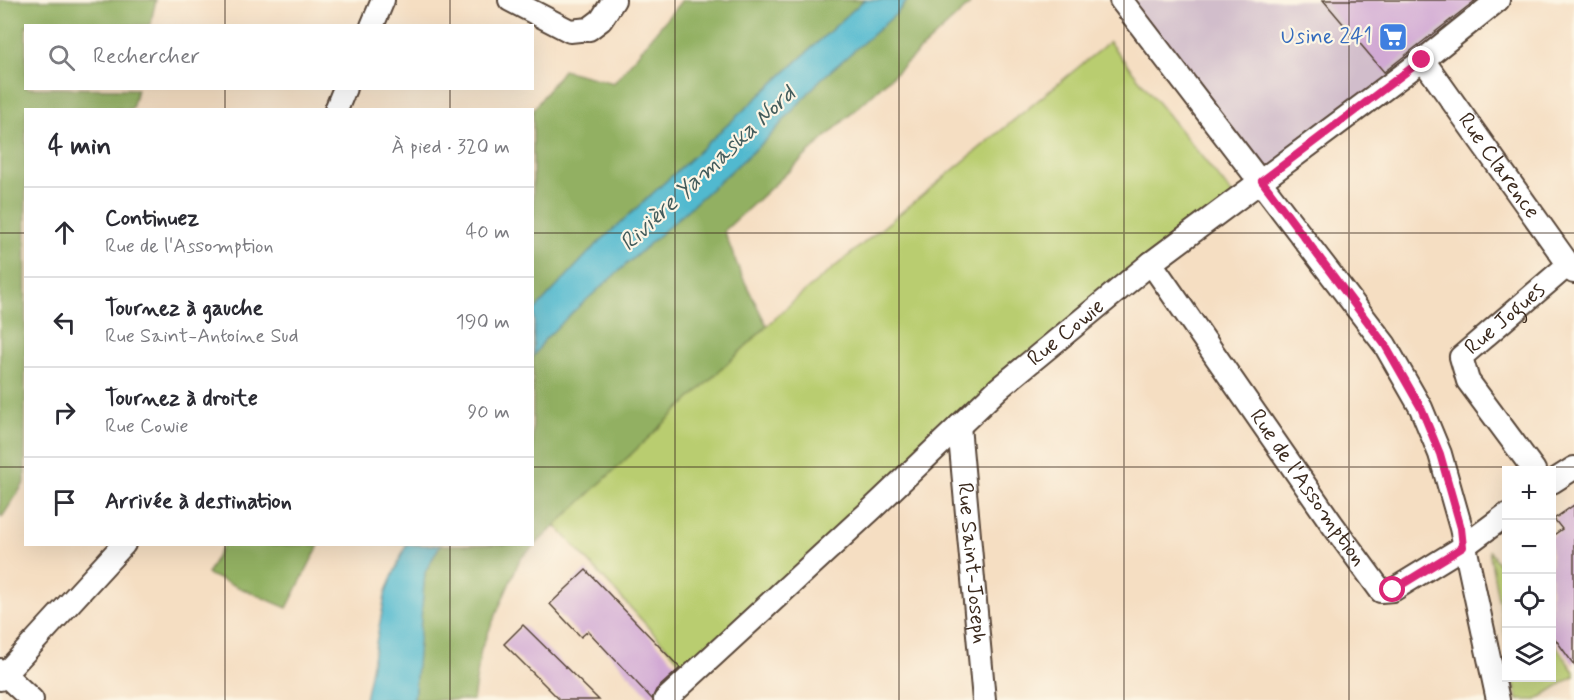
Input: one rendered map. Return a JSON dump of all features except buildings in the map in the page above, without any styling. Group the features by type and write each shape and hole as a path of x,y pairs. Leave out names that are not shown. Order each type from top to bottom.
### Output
{"street":[{"path":"373,24 383,0"},
{"path":"510,0 570,32 589,29 601,20 614,0"},
{"path":"1121,0 1262,181 1385,345 1421,408 1440,454 1461,528 1463,547 1497,700"},
{"name":"Rue Cowie","path":"665,700 872,510 999,388 1151,263 1422,60 1498,0"},
{"name":"Rue Clarence","path":"1422,60 1571,268"},
{"path":"337,108 344,90"},
{"name":"Rue de l'Assomption","path":"1151,263 1381,591 1393,590 1463,547 1502,518"},
{"name":"Rue Jogues","path":"1530,466 1468,381 1461,357 1571,268"},
{"name":"Rue Saint-Joseph","path":"959,426 984,700"},
{"path":"1556,479 1574,468"},
{"path":"32,700 1,674 122,546"}],"shaded area":[{"path":"1121,0 1498,0 1261,181"}],"green space":[{"path":"0,0 156,0 150,24 24,24 24,90 137,90 132,108 24,108 24,484 2,517 0,515"},
{"path":"682,0 864,0 594,247 534,311 534,109 563,70 614,83"},
{"path":"908,0 971,0 969,5 724,231 740,272 767,326 534,546 534,356 545,339 769,137 820,80 896,14"},
{"path":"1109,42 1236,199 1151,263 691,674 555,525 798,297"},
{"path":"222,546 318,546 287,608 207,574"},
{"path":"439,546 534,546 520,559 481,649 473,700 414,700 425,572"},
{"path":"1489,550 1502,569 1502,620"},
{"path":"1556,646 1574,672 1574,676 1536,700 1518,700 1514,682 1556,682"}],"water":[{"name":"Rivière Yamaska Nord","path":"864,0 908,0 896,14 820,80 769,137 574,311 545,339 534,356 534,311 594,247"},
{"path":"406,546 439,546 425,572 414,700 365,700 386,591"}],"place":[{"name":"Usine 241","path":"1393,37"}],"route":[{"path":"1393,590 1463,547 1461,528 1440,454 1421,408 1385,345 1262,181 1422,60"}]}
